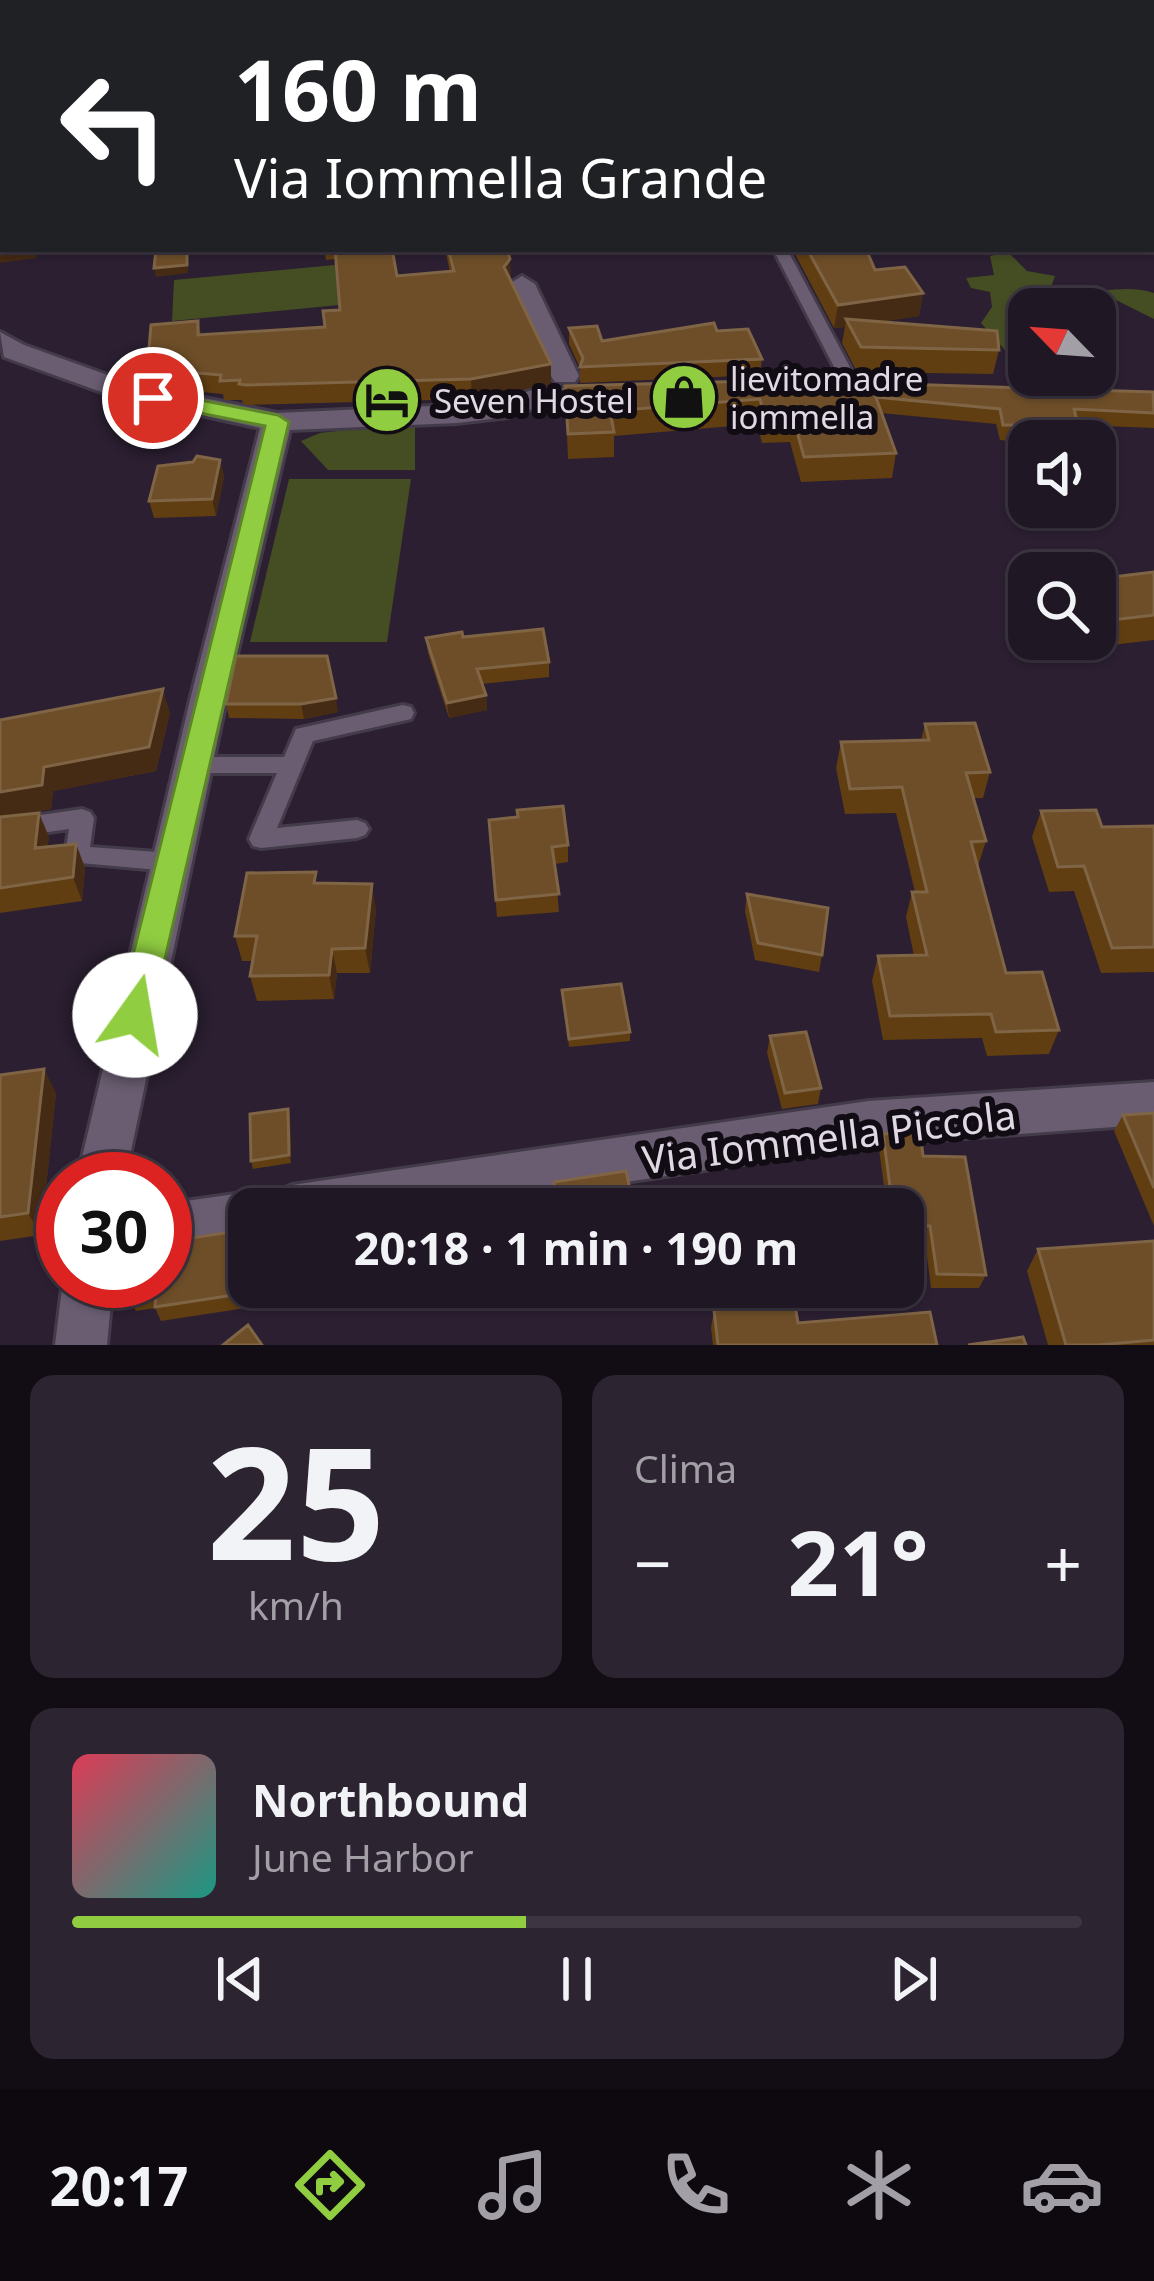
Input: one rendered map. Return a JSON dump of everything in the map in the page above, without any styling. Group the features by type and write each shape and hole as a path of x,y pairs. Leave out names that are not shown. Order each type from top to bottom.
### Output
{"street":[{"path":"522,284 567,387"},
{"path":"0,340 14,351 117,388 189,407 278,422 508,408 567,387 647,394"},
{"path":"817,388 886,384"},
{"path":"106,1152 170,862 278,422"},
{"name":"Via Iommella Piccola","path":"433,1188 869,1123 1154,1103"},
{"path":"192,1224 228,1219"},
{"path":"81,1345 85,1308"}],"lane":[{"path":"782,252 853,386"},
{"path":"357,829 261,839 304,735 403,713"},
{"path":"193,765 292,765"},
{"path":"0,830 82,818 77,854 170,862"}],"green space":[{"path":"1008,252 1027,271 1055,276 1054,288 1008,288 1008,353 981,323 992,307 990,292 971,288 966,278 994,275 990,256"},
{"path":"335,265 339,305 172,321 174,280"},
{"path":"1116,290 1154,293 1154,319 1116,300"},
{"path":"415,422 415,470 328,470 301,441 320,433"},
{"path":"289,479 411,479 387,642 250,642"}],"building":[{"path":"156,252 187,252 187,265 154,268"},
{"path":"335,252 393,252 397,276 454,271 449,252 508,252 510,259 504,267 551,364 471,379 246,385 239,384 240,380 220,381 221,375 164,370 160,360 148,361 151,325 198,321 198,335 325,327 323,311 340,310"},
{"path":"809,252 867,252 875,270 905,267 923,293 838,305"},
{"path":"846,319 997,331 999,350 861,347"},
{"path":"714,323 717,331 748,329 762,359 580,367 583,358 569,328 597,326 602,341"},
{"path":"869,378 896,453 804,457 793,417 765,418 760,399 610,411 614,432 568,434 565,386"},
{"path":"870,383 1008,387 1008,396 1153,392 1154,413 1074,409 1077,420 1008,420 1003,425 1000,409 876,397"},
{"path":"197,456 220,460 212,499 149,501 158,466 193,462"},
{"path":"1154,572 1154,615 1116,620 1116,577"},
{"path":"543,629 549,662 477,669 486,695 447,703 426,638"},
{"path":"236,656 327,656 336,698 301,704 226,704"},
{"path":"163,689 149,747 44,767 42,785 0,792 0,720"},
{"path":"975,723 990,772 966,773 986,841 971,842 1006,973 1042,972 1059,1030 996,1032 991,1014 890,1016 878,956 927,955 912,892 927,892 902,787 850,789 841,742 929,740 925,724"},
{"path":"563,806 568,845 552,847 559,894 496,900 489,820 518,817 517,810"},
{"path":"1096,810 1102,827 1154,826 1154,947 1112,948 1084,866 1058,867 1041,811"},
{"path":"39,813 35,848 76,844 73,877 0,888 0,817"},
{"path":"316,872 314,883 372,884 365,948 332,949 329,975 250,976 257,936 235,936 247,873"},
{"path":"747,894 828,908 822,955 758,943"},
{"path":"621,984 630,1032 569,1039 562,990"},
{"path":"806,1032 821,1088 785,1093 770,1036"},
{"path":"44,1069 28,1213 0,1217 0,1075"},
{"path":"288,1109 289,1155 251,1161 250,1114"},
{"path":"1154,1113 1154,1188 1123,1115"},
{"path":"920,1132 923,1156 965,1157 986,1275 937,1274 930,1226 924,1226 924,1188 890,1188 883,1134"},
{"path":"626,1171 630,1188 555,1188 554,1182"},
{"path":"228,1232 228,1296 192,1301 192,1238"},
{"path":"1154,1241 1154,1340 1066,1345 1038,1249"},
{"path":"796,1308 798,1323 930,1312 937,1345 718,1345 714,1310"},
{"path":"248,1325 262,1345 223,1345"},
{"path":"1023,1337 1026,1345 968,1345"}],"place":[{"name":"lievitomadre iommella","path":"684,397"},
{"name":"Seven Hostel","path":"387,400"}],"route":[{"path":"135,1015 278,422 153,398"}]}
